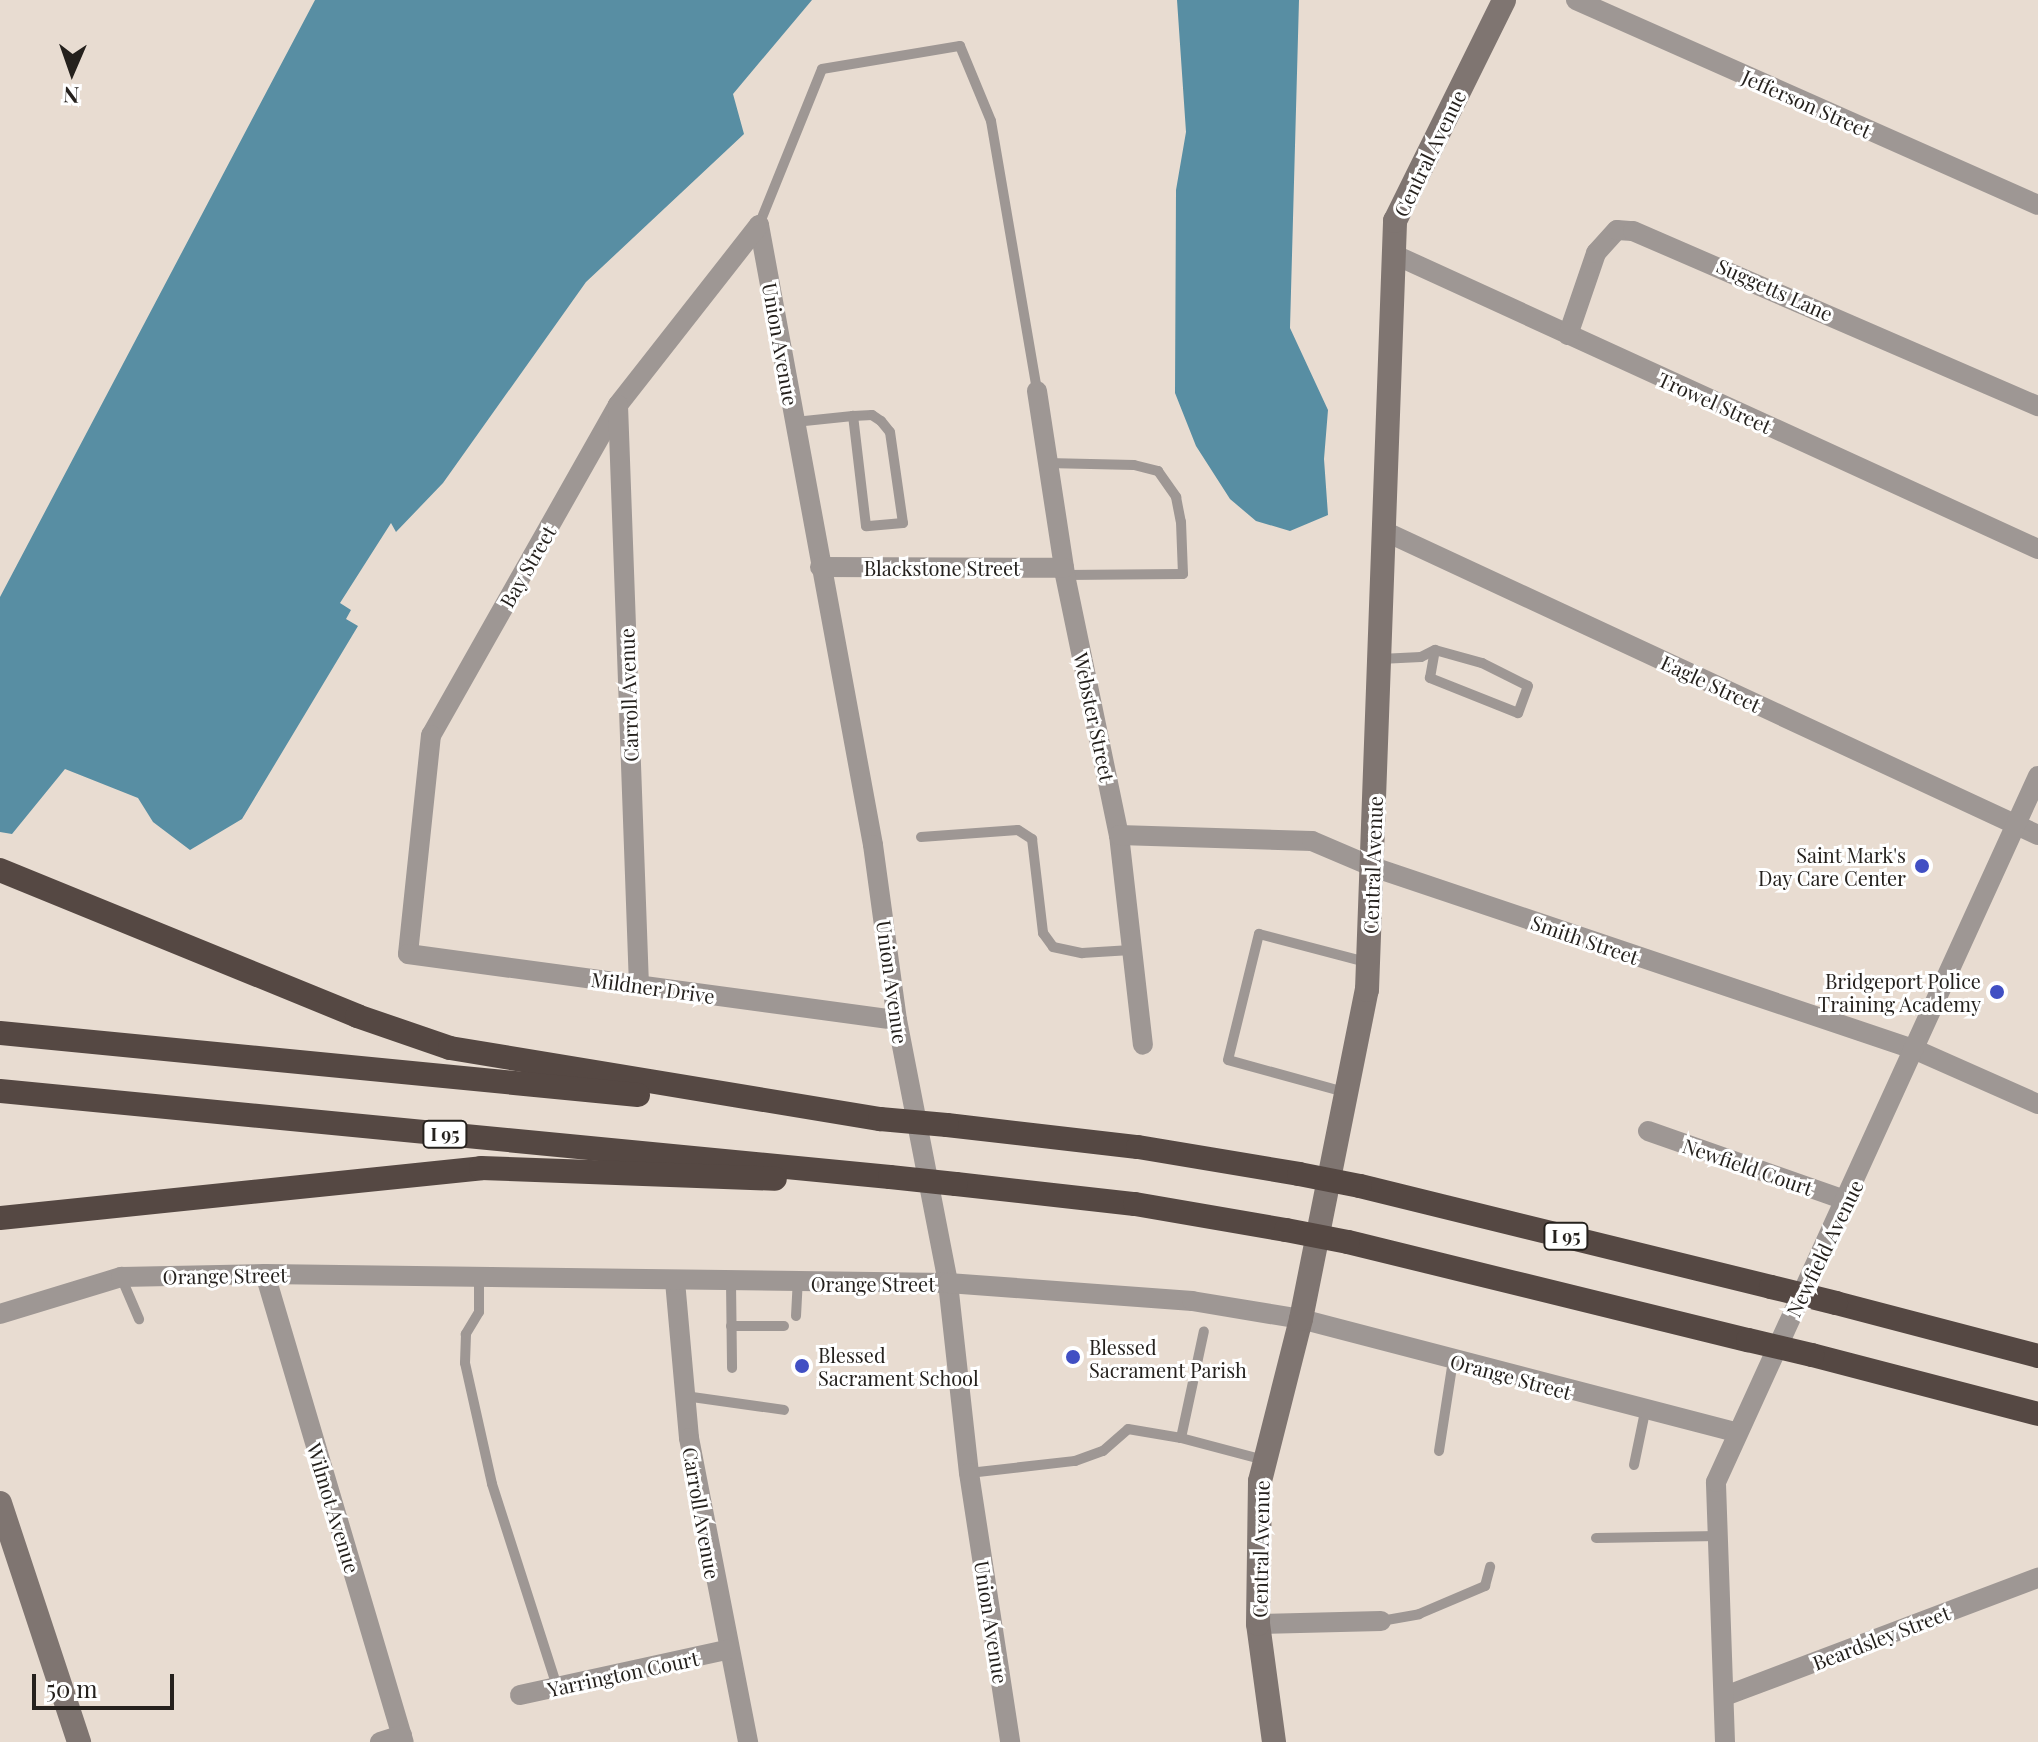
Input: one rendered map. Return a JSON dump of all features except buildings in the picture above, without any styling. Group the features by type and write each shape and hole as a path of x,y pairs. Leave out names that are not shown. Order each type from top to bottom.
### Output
{"highway":[{"path":"0,870 435,1044 880,1119"},
{"name":"I 95","path":"0,1033 947,1125 1138,1147 1360,1186 2038,1356"},
{"name":"I 95","path":"0,1091 890,1177 1135,1204 1348,1242 1812,1355 2002,1404 2038,1417"},
{"path":"0,1218 470,1169 722,1180 890,1177"},
{"path":"1888,1316 2038,1348"}],"street":[{"name":"Central Avenue","path":"1274,1742 1258,1624 1264,1460 1301,1319 1349,1093 1369,962 1395,221 1504,0"},
{"name":"Jefferson Street","path":"1576,0 2038,205"},
{"name":"Bay Street","path":"408,954 431,735 618,405 759,225"},
{"name":"Union Avenue","path":"759,225 873,845 897,1020 948,1283 969,1473 1010,1742"},
{"name":"Suggetts Lane","path":"1568,335 1596,253 1617,230 1633,231 2038,406"},
{"name":"Trowel Street","path":"1393,254 2038,549"},
{"name":"Webster Street","path":"1037,391 1064,571 1119,835 1143,1045"},
{"name":"Carroll Avenue","path":"618,405 639,985"},
{"name":"Eagle Street","path":"1384,531 2038,835"},
{"name":"Blackstone Street","path":"820,567 1064,571"},
{"name":"Newfield Avenue","path":"1725,1742 1716,1482 1735,1432 1848,1201 2038,776"},
{"name":"Smith Street","path":"1119,835 1312,841 1373,867 1916,1050 2038,1104"},
{"name":"Mildner Drive","path":"408,954 897,1020"},
{"name":"Newfield Court","path":"1648,1131 1848,1201"},
{"name":"Orange Street","path":"0,1314 121,1277 265,1274 948,1283 1192,1301 1301,1319 1645,1412 1735,1432"},
{"name":"Wilmot Avenue","path":"265,1274 403,1738"},
{"name":"Carroll Avenue","path":"675,1281 685,1396 727,1650 748,1742"},
{"path":"0,1503 79,1742"},
{"name":"Beardsley Street","path":"1725,1696 2038,1578"},
{"path":"1258,1624 1381,1621"},
{"name":"Yarrington Court","path":"520,1695 727,1650"},
{"path":"380,1742 403,1738"}],"lane":[{"path":"759,225 822,69 960,46 991,121 1037,391"},
{"path":"795,422 853,416 872,415 890,432 903,523 866,526 853,416"},
{"path":"1047,463 1134,465 1158,471 1176,497 1181,522 1183,574 1064,571"},
{"path":"1380,659 1421,657 1435,650 1482,663 1528,686 1518,713 1430,678 1435,650"},
{"path":"921,837 1018,830 1032,839 1043,933 1053,947 1082,953 1131,950"},
{"path":"1349,1093 1228,1060 1259,934 1369,962"},
{"path":"121,1277 139,1319"},
{"path":"479,1278 479,1312 466,1334 465,1363 492,1484 537,1611 557,1687"},
{"path":"731,1282 732,1368"},
{"path":"796,1316 798,1282"},
{"path":"731,1326 784,1326"},
{"path":"1181,1438 1204,1331"},
{"path":"1439,1451 1453,1361"},
{"path":"685,1396 784,1410"},
{"path":"1634,1465 1645,1412"},
{"path":"969,1473 1075,1461 1103,1451 1128,1429 1181,1438 1264,1460"},
{"path":"1596,1538 1718,1536"},
{"path":"1381,1621 1419,1614 1485,1586 1490,1567"}],"water":[{"path":"315,0 812,0 733,94 744,134 586,282 443,483 396,532 391,523 340,603 351,610 346,619 358,626 242,819 190,850 153,822 138,798 65,769 12,834 0,832 0,597"},
{"path":"1177,0 1299,0 1290,328 1328,410 1324,459 1328,515 1290,531 1256,521 1230,499 1196,446 1175,393 1176,190 1186,132"}],"place":[{"name":"Saint Mark's Day Care Center","path":"1922,866"},
{"name":"Bridgeport Police Training Academy","path":"1997,992"},
{"name":"Blessed Sacrament Parish","path":"1073,1357"},
{"name":"Blessed Sacrament School","path":"802,1366"}]}
